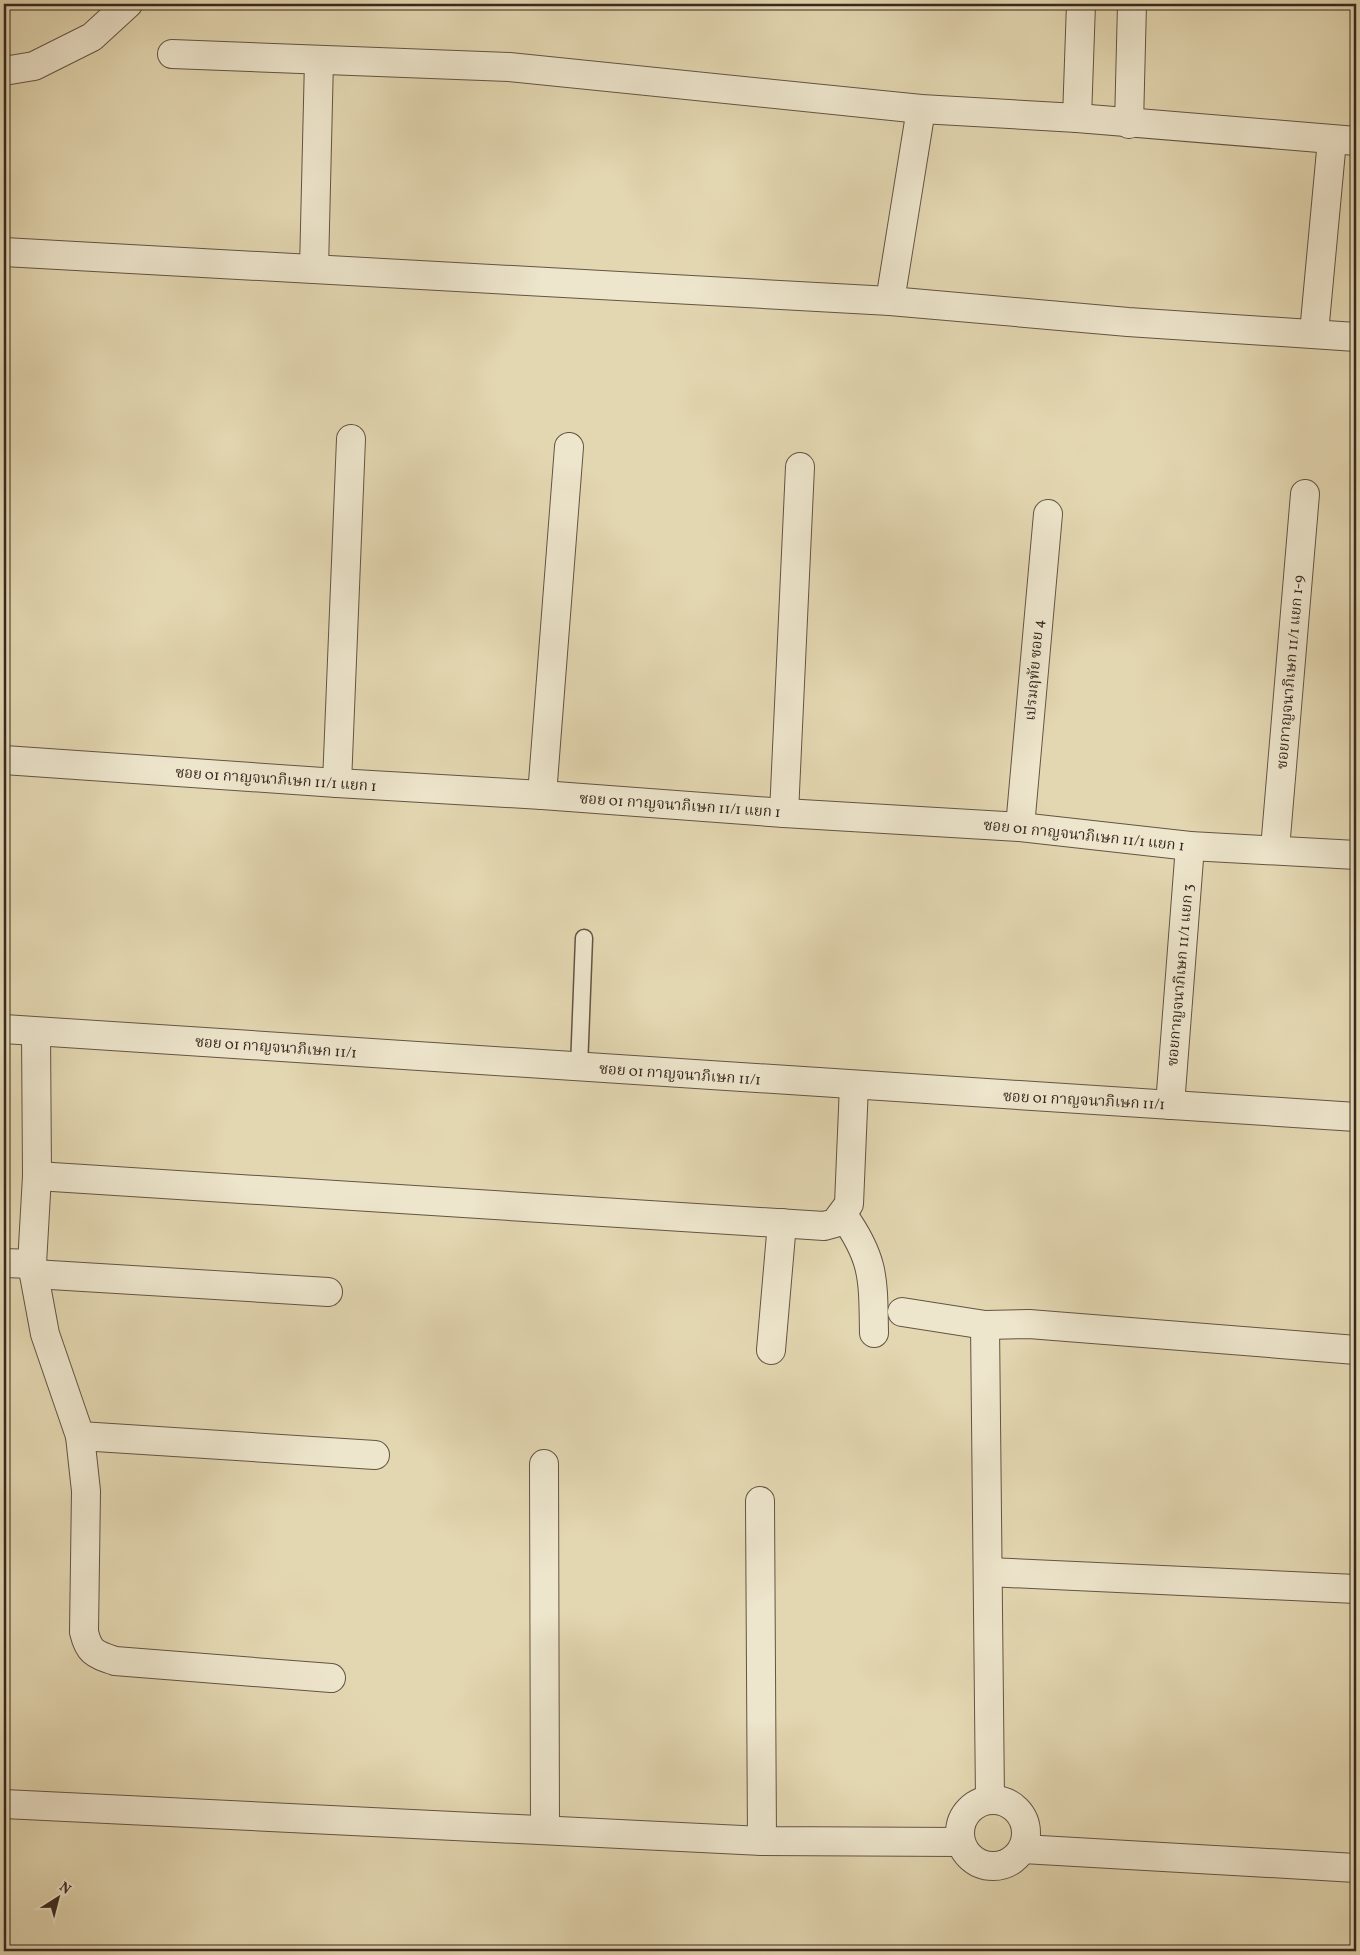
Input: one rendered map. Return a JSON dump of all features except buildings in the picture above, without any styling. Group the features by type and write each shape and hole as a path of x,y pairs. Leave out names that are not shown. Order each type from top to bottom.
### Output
{"street":[{"path":"4,71 34,66 92,37 128,4"},
{"path":"1077,118 1081,4"},
{"path":"1129,124 1132,4"},
{"path":"172,54 509,67 921,109 1077,118 1129,124 1344,140 1314,333"},
{"path":"314,269 320,60"},
{"path":"890,301 921,109"},
{"path":"4,252 890,301 1118,322 1356,337"},
{"path":"337,783 351,439"},
{"path":"542,794 569,446"},
{"path":"784,814 800,467"},
{"name":"ซอยกาญจนาภิเษก 11/1 แยก 1-9","path":"1275,850 1305,494"},
{"name":"เปรมฤทัย ซอย 4","path":"1020,827 1048,514"},
{"name":"ซอย 01 กาญจนาภิเษก 11/1 แยก 1","path":"4,760 337,783 542,794 784,814 1020,827 1190,846 1356,855"},
{"name":"ซอยกาญจนาภิเษก 11/1 แยก 3","path":"1170,1105 1190,846"},
{"name":"ซอย 01 กาญจนาภิเษก 11/1","path":"4,1030 1356,1118"},
{"path":"36,1032 37,1176 33,1269 45,1334 80,1436 86,1491 84,1632 88,1647 97,1654 115,1660 332,1678"},
{"path":"37,1176 824,1226 835,1223 843,1215 849,1204 854,1085"},
{"path":"843,1215 859,1237 869,1260 873,1287 874,1333"},
{"path":"771,1350 782,1223"},
{"path":"4,1263 33,1269 328,1292"},
{"path":"902,1312 985,1325 1029,1324 1356,1350"},
{"path":"985,1325 990,1800"},
{"path":"80,1436 375,1455"},
{"path":"544,1464 545,1830"},
{"path":"760,1501 762,1842"},
{"path":"988,1572 1356,1590"},
{"path":"990,1800 1004,1802 1017,1809 1025,1821 1027,1835 1023,1848 1013,1861 998,1867 982,1865 969,1856 961,1842 960,1828 965,1814 976,1804 990,1800"},
{"path":"4,1804 762,1842 961,1842"},
{"path":"1023,1848 1356,1868"}],"lane":[{"path":"579,1068 584,938"}]}
